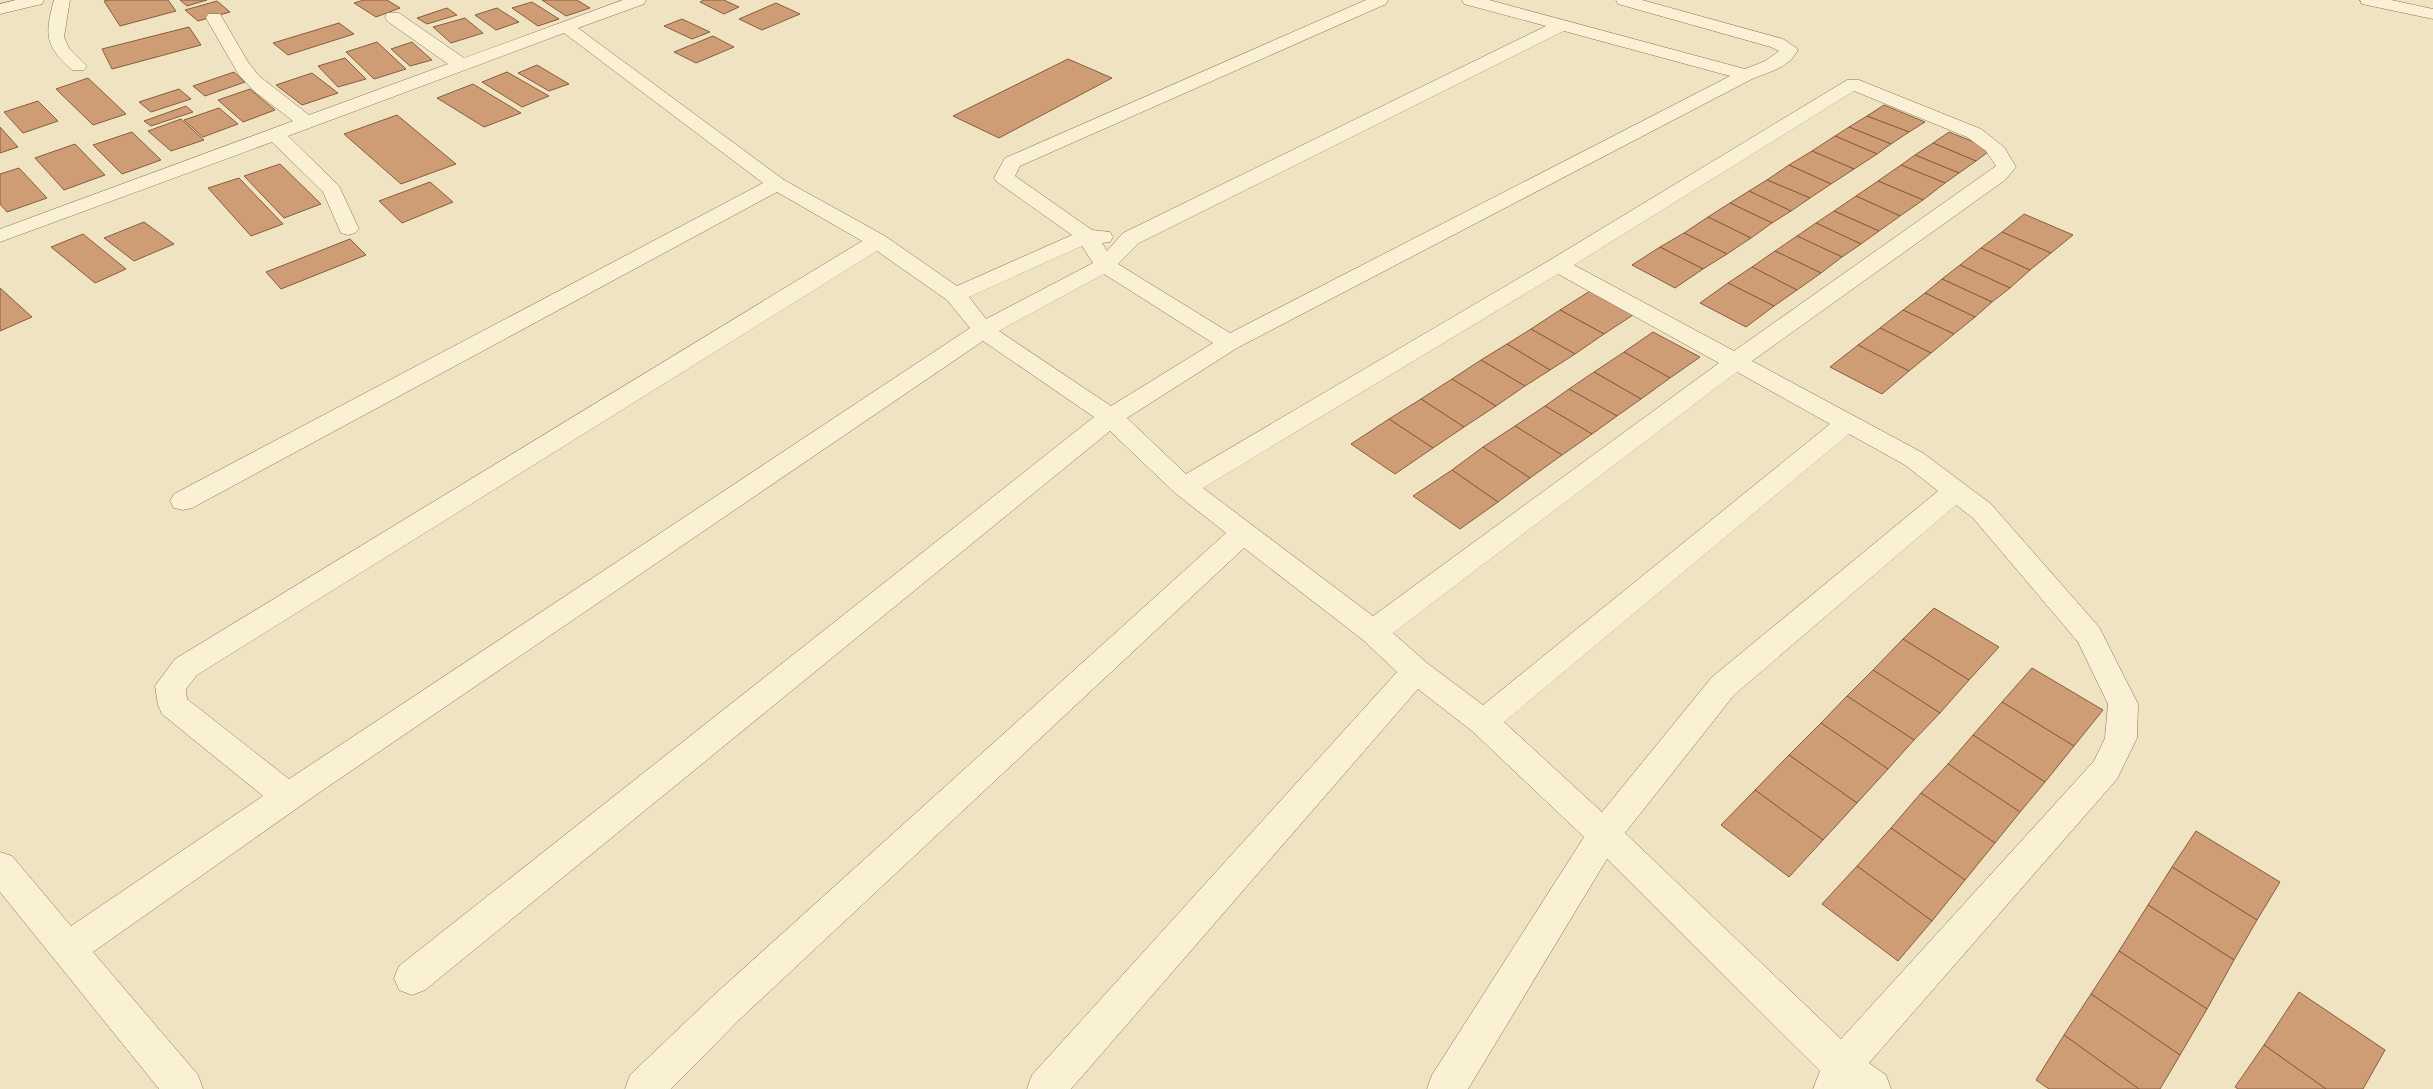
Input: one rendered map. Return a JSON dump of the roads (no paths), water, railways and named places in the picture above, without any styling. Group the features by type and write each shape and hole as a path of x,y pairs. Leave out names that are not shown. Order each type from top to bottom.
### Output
{"street":[{"path":"0,9 36,0"},
{"path":"62,0 54,34 59,47 78,66"},
{"path":"0,236 638,0"},
{"path":"1229,343 1105,265 1088,236 1004,178 1012,162 1380,0"},
{"path":"1470,0 1746,75"},
{"path":"412,978 1111,417 1229,343 1746,75 1784,58 1789,53 1789,49 1777,43 1624,0"},
{"path":"2368,0 2433,14"},
{"path":"393,17 462,66"},
{"path":"214,18 226,33 239,62 248,74 260,86 306,122"},
{"path":"68,949 288,797 983,330 1105,265 1131,238 1560,26"},
{"path":"566,27 777,184 877,241 955,295 983,330 1111,417 1184,487 1242,534 1373,632 1416,671 1483,722 1604,834 1837,1077 1872,1089"},
{"path":"1184,487 1558,265 1843,81 1974,133 2002,155 2006,166 1998,176 1735,362 1373,632"},
{"path":"274,134 332,190 348,229"},
{"path":"183,501 777,184"},
{"path":"955,295 1088,236 1131,238"},
{"path":"288,797 173,705 170,686 186,667 877,241"},
{"path":"1558,265 1914,460 1955,490 1982,511 2089,635 2123,704 2121,738 2106,770 1837,1077"},
{"path":"1483,722 1846,423"},
{"path":"1446,1089 1604,834 1723,686 1955,490"},
{"path":"644,1089 727,1007 1242,534"},
{"path":"1046,1089 1416,671"},
{"path":"0,867 184,1089"}]}
